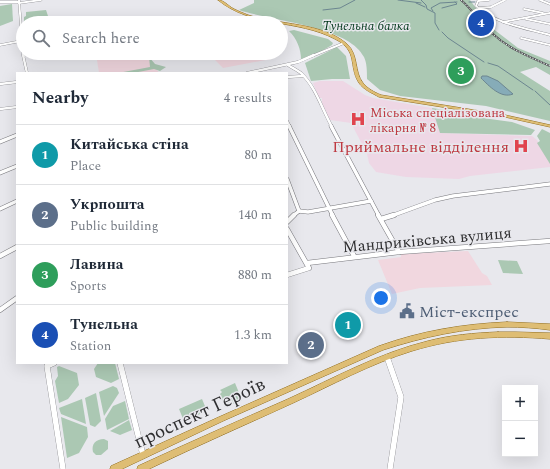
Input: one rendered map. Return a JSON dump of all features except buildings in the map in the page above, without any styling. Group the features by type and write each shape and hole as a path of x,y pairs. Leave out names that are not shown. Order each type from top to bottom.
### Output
{"main road":[{"path":"219,0 230,8 253,16"},
{"path":"288,24 319,31 344,43 352,52 359,82 367,90 380,96 505,116 550,126"},
{"name":"проспект Героїв","path":"114,469 228,416 381,348 407,338 464,327 498,325 550,327"},
{"name":"проспект Героїв","path":"144,468 387,357 412,348 469,336 495,334 550,336"},
{"path":"143,455 144,468"}],"street":[{"path":"0,2 41,0"},
{"path":"489,0 481,0 476,3 476,6 485,14 503,22 550,35"},
{"path":"479,8 491,7 505,0"},
{"path":"540,0 550,4"},
{"path":"19,2 20,16"},
{"path":"524,9 545,14"},
{"path":"503,22 550,14"},
{"path":"524,18 550,24"},
{"path":"521,38 550,45"},
{"path":"0,45 16,42"},
{"path":"253,72 306,60 344,43"},
{"path":"24,60 27,72"},
{"path":"288,65 298,70 313,88 322,110 350,158 371,201 399,252"},
{"path":"288,78 303,76"},
{"path":"0,84 16,82"},
{"path":"0,109 16,107"},
{"path":"288,123 354,256"},
{"path":"0,142 16,135"},
{"path":"0,173 16,166"},
{"path":"288,181 300,211"},
{"path":"381,219 435,200 453,196 550,184"},
{"path":"0,208 16,200"},
{"path":"288,221 300,211 308,212 371,201"},
{"path":"288,232 309,268 288,275"},
{"name":"Мандриківська вулиця","path":"307,263 354,256 550,241"},
{"path":"0,256 16,248"},
{"path":"0,310 16,299"},
{"path":"387,357 401,397 390,469"},
{"path":"52,364 47,366 63,469"},
{"path":"120,364 143,455"}],"shaded area":[{"path":"97,60 150,60 158,72 99,72"},
{"path":"215,60 266,60 223,68"},
{"path":"320,81 343,81 365,95 373,98 432,108 441,133 532,136 537,140 550,164 550,167 470,176 459,179 406,177 376,172 369,163 366,149 351,123 330,120 322,103 322,98 319,98 313,83"},
{"path":"468,251 482,273 487,276 492,285 420,288 392,294 378,260 401,257 401,254"}],"green space":[{"name":"Тунельна балка","path":"254,0 470,0 488,25 518,48 550,61 550,75 536,67 520,72 550,91 550,121 486,106 400,96 380,90 367,79 367,68 364,57 356,47 343,38 326,31 288,22 288,16 262,16 239,10 254,3"},
{"path":"12,4 13,21 0,26 0,6"},
{"path":"46,10 48,16 26,16 26,12"},
{"path":"294,30 328,39 333,43 308,59 301,60 298,44 289,31"},
{"path":"337,47 346,56 350,79 311,81 305,63"},
{"path":"149,60 152,60 155,64 166,67 160,71 154,69 138,72 123,72 150,67"},
{"path":"432,108 464,113 468,116 512,122 535,130 531,135 440,133"},
{"path":"542,129 550,133 550,164 537,143 540,141 537,136"},
{"path":"498,260 517,261 523,274 503,273"},
{"path":"97,364 115,364 119,379 111,383 96,377 94,369"},
{"path":"59,366 77,373 79,385 68,399 59,403 55,381 58,376 57,367"},
{"path":"235,383 242,400 225,407 220,394 222,392 220,390"},
{"path":"113,386 117,388 119,393 104,416 99,392"},
{"path":"96,393 101,421 95,427 90,425 85,398"},
{"path":"82,399 86,424 61,414 59,408"},
{"path":"202,399 207,411 184,421 179,409"},
{"path":"125,401 129,419 107,430 105,419 113,406"},
{"path":"61,417 87,427 88,437 79,453 67,458"},
{"path":"129,420 132,430 120,435 110,431"},
{"path":"104,439 108,441 108,449 101,455 96,455 93,452 93,444 96,441"}],"water":[{"path":"482,76 487,76 498,81 513,94 504,95 496,91 481,78"}],"waterway":[{"path":"323,10 340,8 355,0"},
{"path":"398,0 421,3"},
{"path":"421,0 426,5 427,9 435,13 435,23 439,30"},
{"path":"433,11 431,8 440,3 455,2"},
{"path":"442,8 457,4 455,2"},
{"path":"469,2 475,2"},
{"path":"416,3 425,7"},
{"path":"442,32 448,38 484,62"},
{"path":"488,63 498,66 533,90"},
{"path":"535,91 550,105"}],"railway":[{"path":"461,0 499,39 520,52 550,66"}],"place":[{"name":"Тунельна","path":"481,23"},
{"name":"Лавина","path":"461,71"},
{"name":"Міська спеціалізована лікарня № 8","path":"358,119"},
{"name":"Приймальне відділення","path":"521,146"},
{"name":"Міст-експрес","path":"407,311"},
{"name":"Китайська стіна","path":"348,325"},
{"name":"Укрпошта","path":"311,345"}]}
